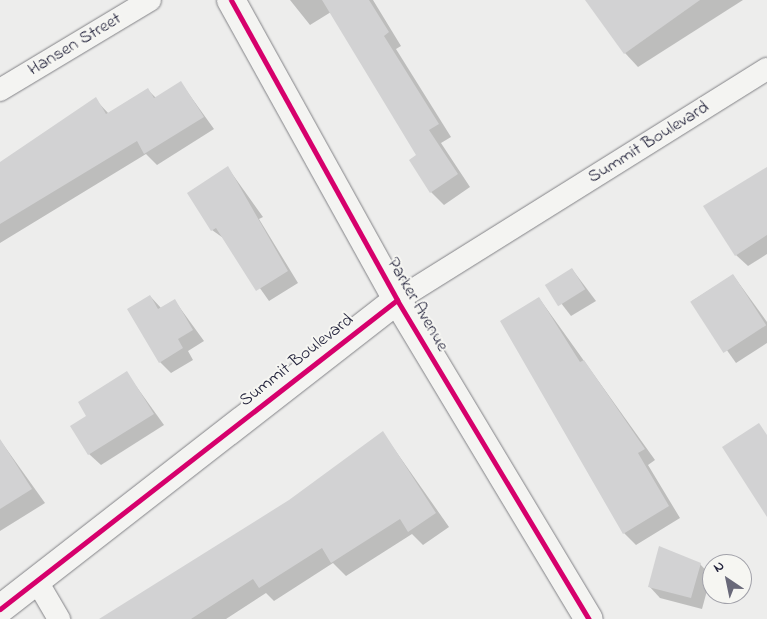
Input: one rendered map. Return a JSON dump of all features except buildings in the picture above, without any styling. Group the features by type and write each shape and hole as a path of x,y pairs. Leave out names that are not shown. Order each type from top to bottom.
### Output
{"street":[{"name":"Hansen Street","path":"0,90 150,0"},
{"name":"Parker Avenue","path":"231,0 397,300 589,619"},
{"name":"Summit Boulevard","path":"0,609 38,582 397,300 767,69"},
{"path":"38,582 59,619"}],"cycle path":[{"path":"231,0 397,300 589,619"},
{"path":"0,609 397,300"}]}
